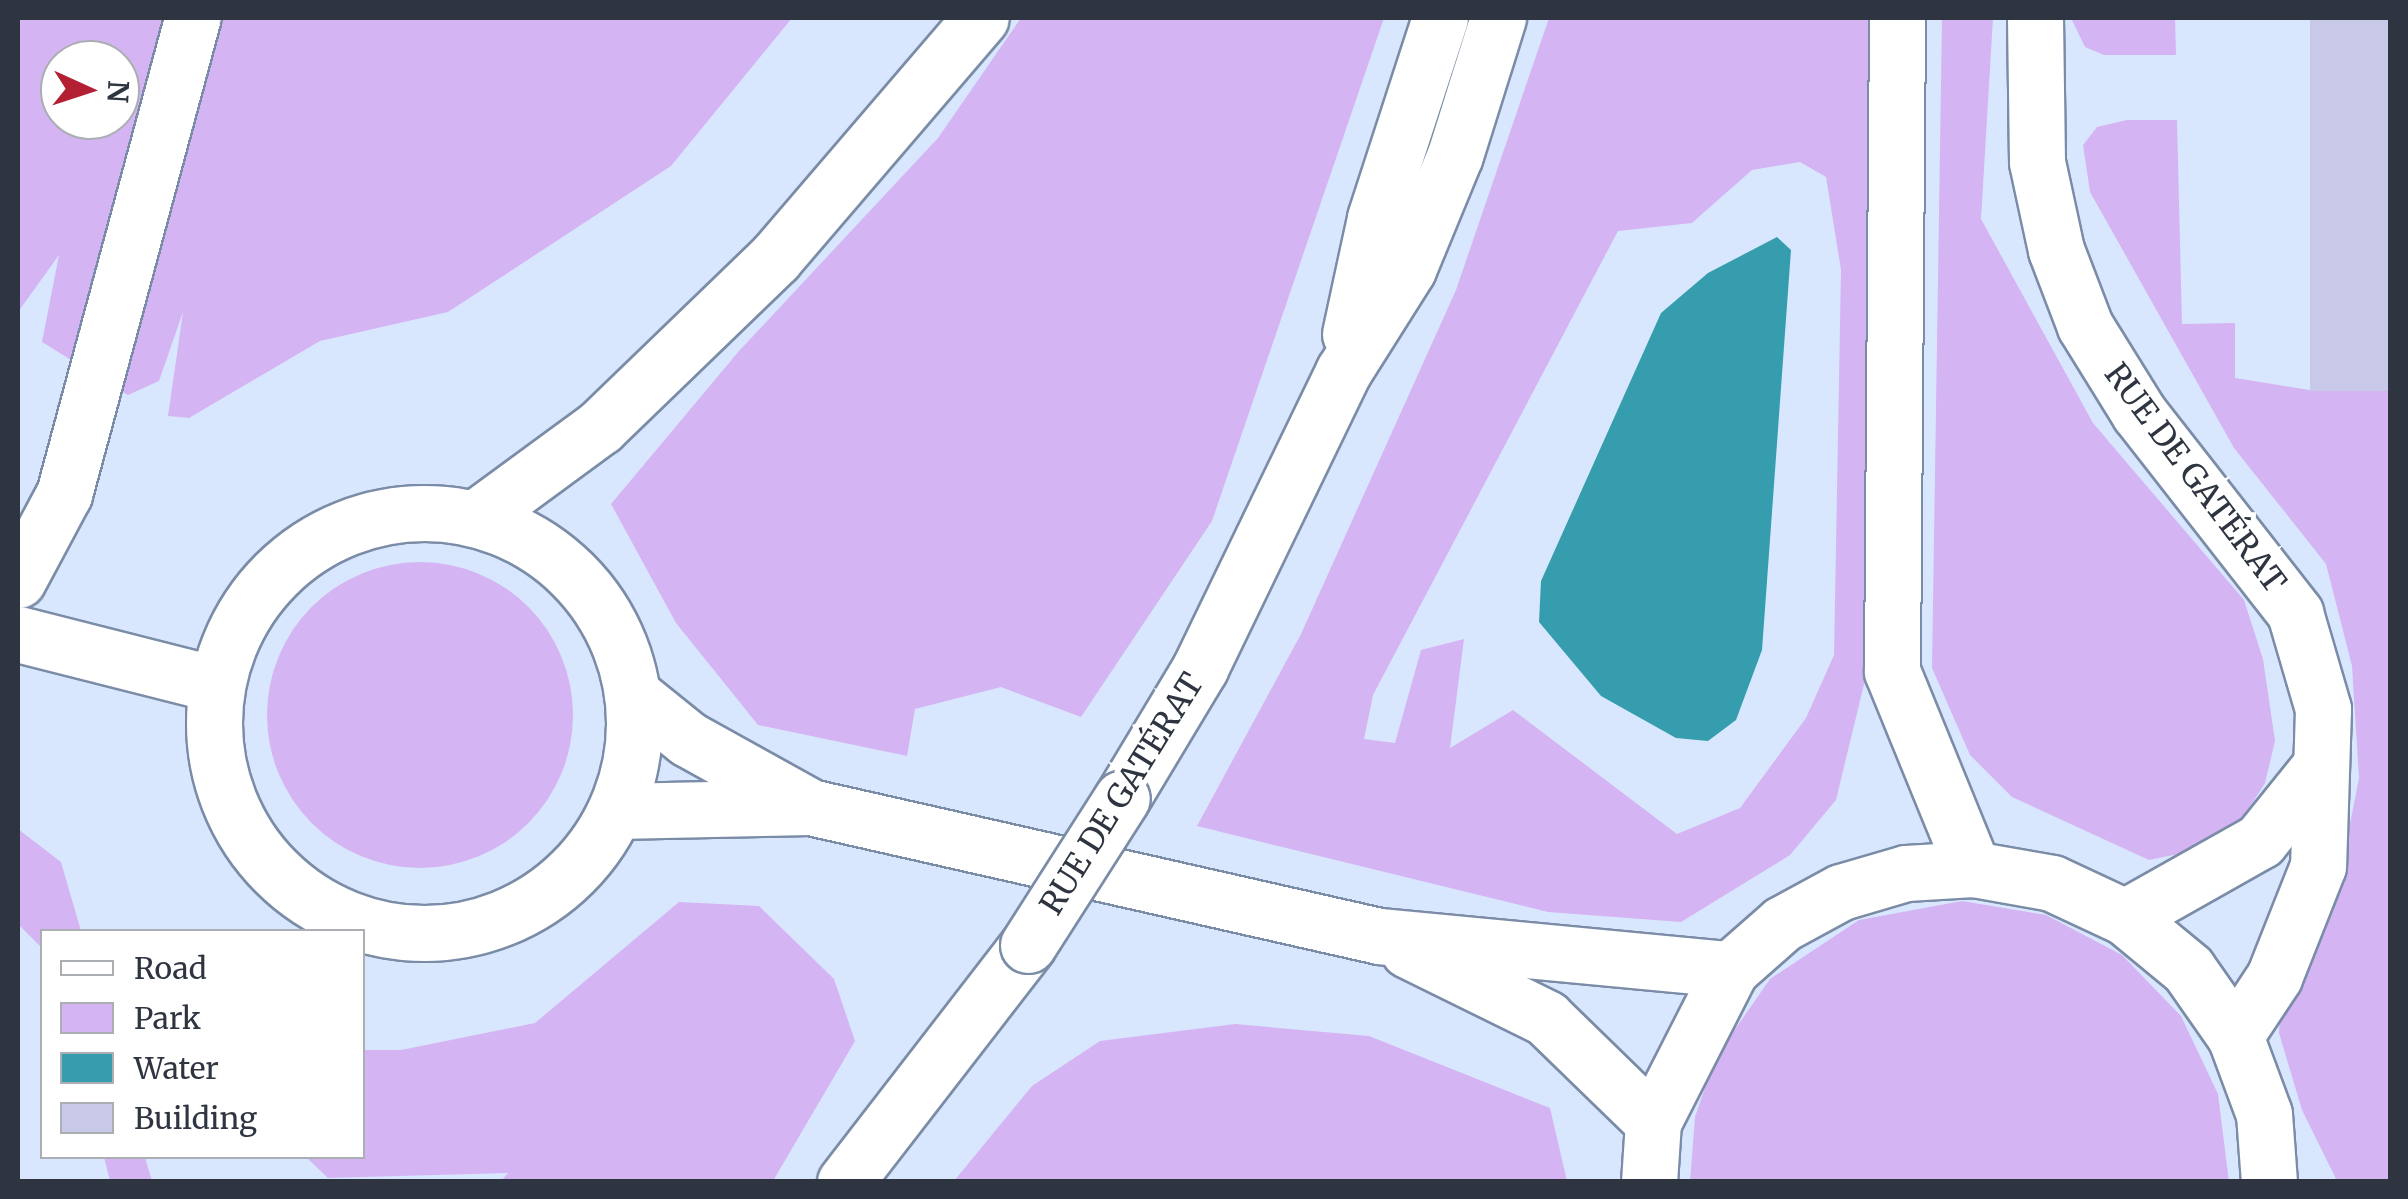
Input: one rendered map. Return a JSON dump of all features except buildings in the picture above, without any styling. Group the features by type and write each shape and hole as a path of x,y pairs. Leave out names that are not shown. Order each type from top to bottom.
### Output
{"street":[{"path":"18,580 64,494 192,18"},
{"path":"476,518 600,428 775,258 981,18"},
{"name":"RUE DE GATÉRAT","path":"1342,372 1375,218 1440,18"},
{"name":"RUE DE GATÉRAT","path":"846,1182 1028,945 1200,668 1342,372 1408,269 1455,155 1498,18"},
{"path":"1897,18 1892,671 1973,870"},
{"name":"RUE DE GATÉRAT","path":"2036,18 2037,162 2056,250 2085,326 2140,413 2295,613 2323,709 2318,866 2305,912 2235,1036"},
{"path":"408,512 476,518 533,542 580,582 616,635 632,694 628,774 616,811 577,868 524,910 460,932 393,933 328,912 274,873 234,817 214,752 215,684 240,620 282,566 326,538 408,512"},
{"path":"18,634 215,684"},
{"path":"632,694 688,738 810,807"},
{"path":"2125,917 2260,841 2321,765"},
{"path":"616,811 810,807 1379,936 1732,969"},
{"path":"1649,1182 1653,1122 1732,969 1782,924 1841,892 1906,873 1973,870 2052,884 2125,917 2188,969 2235,1036 2264,1114 2269,1182"},
{"path":"1379,936 1546,1018 1653,1122"}],"green space":[{"path":"18,18 792,18 671,166 448,312 320,341 189,418 168,416 183,312 159,381 128,395 42,342 59,255 18,312"},
{"path":"1021,18 1384,18 1212,521 1081,717 1001,687 915,709 907,756 758,725 676,623 611,504 739,351 938,138"},
{"path":"1549,18 1878,18 1866,676 1836,800 1790,855 1681,922 1548,912 1197,826 1301,634 1456,290","holes":["1800,162 1826,177 1841,270 1834,655 1806,718 1740,808 1677,834 1513,710 1450,748 1464,639 1421,650 1395,743 1364,739 1373,695 1618,231 1692,223 1752,170"]},
{"path":"1942,18 1993,18 1981,219 2093,423 2244,600 2263,659 2275,741 2265,783 2242,819 2198,850 2149,860 2012,797 1970,755 1932,668"},
{"path":"2071,18 2175,18 2176,55 2104,55 2085,47"},
{"path":"2127,120 2177,120 2182,324 2235,323 2235,378 2316,391 2390,388 2390,1181 2337,1181 2302,1110 2279,1033 2280,1005 2333,911 2359,778 2352,666 2326,564 2234,448 2090,192 2083,145 2097,127"},
{"path":"420,562 450,565 478,574 505,588 528,607 547,630 561,657 570,685 570,745 561,773 547,800 528,823 505,842 478,856 450,865 420,868 390,865 362,856 335,842 312,823 293,800 279,773 270,745 267,715 270,685 279,657 293,630 312,607 335,588 362,574 390,565"},
{"path":"18,829 61,862 80,929 40,929 40,946 18,924"},
{"path":"1962,901 2046,915 2122,955 2181,1016 2218,1094 2229,1182 1690,1182 1695,1117 1715,1058 1770,979 1859,920"},
{"path":"679,902 759,906 834,979 855,1041 773,1181 501,1181 508,1173 328,1178 308,1159 365,1159 365,1050 401,1050 535,1023"},
{"path":"1235,1024 1369,1036 1550,1108 1567,1181 954,1181 1032,1086 1100,1041"},
{"path":"104,1159 146,1159 152,1181 110,1181"}],"water":[{"path":"1777,237 1791,250 1762,650 1736,720 1708,741 1676,738 1601,696 1539,622 1541,581 1661,313 1708,273"}]}
